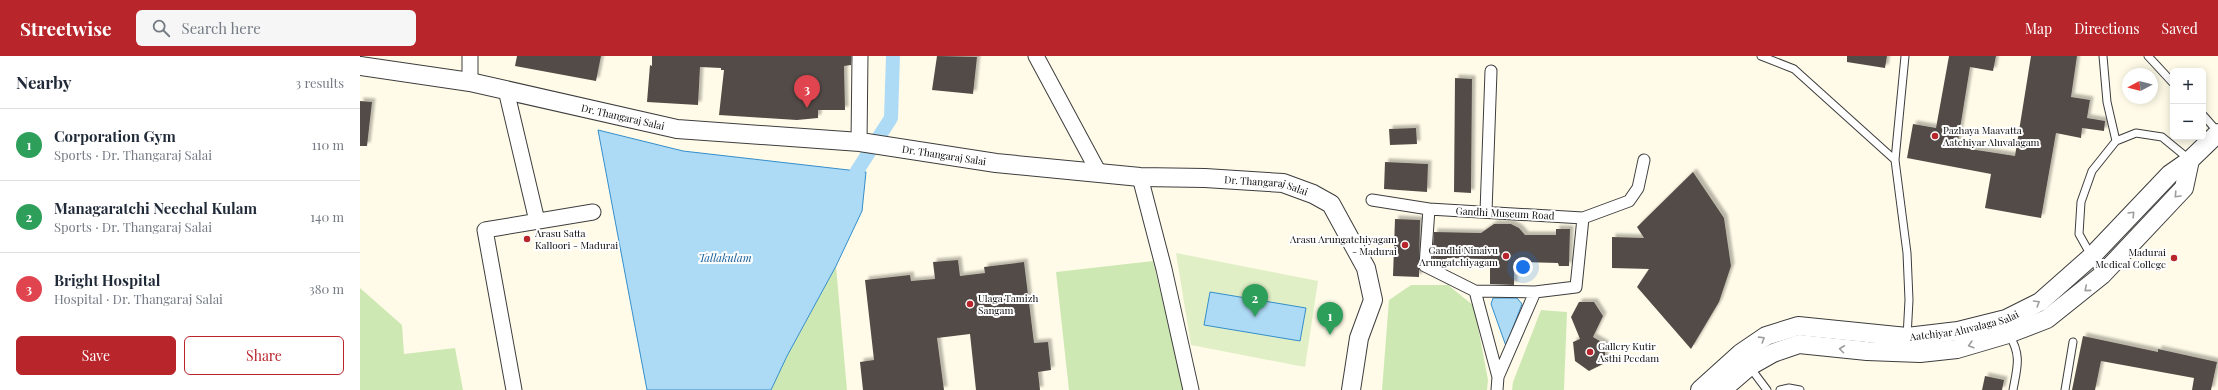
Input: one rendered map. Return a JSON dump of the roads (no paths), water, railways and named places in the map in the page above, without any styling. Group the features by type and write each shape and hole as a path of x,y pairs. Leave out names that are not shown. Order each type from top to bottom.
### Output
{"street":[{"path":"470,56 470,82"},
{"path":"860,56 860,142"},
{"path":"1036,56 1099,173"},
{"name":"Dr. Thangaraj Salai","path":"360,66 470,82 677,129 860,142 996,162 1140,177 1205,178 1283,184 1313,194 1331,204 1366,268 1373,300 1359,338 1351,390"},
{"path":"1486,212 1491,72"},
{"path":"506,90 537,221"},
{"name":"Aatchiyar Aluvalaga Salai","path":"1906,345 2006,319 2040,302 2092,256 2170,174 2190,160 2218,133"},
{"path":"1430,209 1425,266 1475,291 1535,292 1576,287 1583,218 1629,201 1638,188 1644,160"},
{"name":"Aatchiyar Aluvalaga Salai","path":"1722,390 1766,336 1798,326 1906,345 1957,349 2008,334 2047,319 2102,275 2184,188 2190,160"},
{"path":"1140,177 1164,269 1191,390"},
{"name":"Gandhi Museum Road","path":"1372,200 1430,209 1583,218"},
{"path":"514,390 485,230 593,212"},
{"path":"1475,291 1498,377"},
{"path":"1497,390 1498,377 1535,292"},
{"name":"Aatchiyar Aluvalaga Salai","path":"1700,390 1745,360"}],"lane":[{"path":"1761,56 1794,69 1895,160"},
{"path":"1905,56 1895,160 1907,253 1909,300 1906,345"},
{"path":"2103,56 2107,102 2116,141"},
{"path":"2148,56 2170,80"},
{"path":"2206,119 2218,133"},
{"path":"2102,275 2079,234 2081,202 2092,171 2116,141 2136,133 2162,137 2190,160"},
{"path":"2008,334 2016,346 2018,362 2013,390"},
{"path":"2065,390 2073,342"},
{"path":"1745,360 1767,390"},
{"path":"1780,390 1789,388 1800,390"}],"water":[{"name":"Tallakulam","path":"598,130 683,151 866,172 862,211 836,266 787,356 771,390 647,390"},
{"path":"1210,292 1306,308 1300,341 1204,325"},
{"path":"1493,298 1517,298 1522,304 1506,346 1491,304"}],"waterway":[{"path":"850,189 857,171 891,118 893,56"}],"place":[{"name":"Bright Hospital","path":"807,108"},
{"name":"Pazhaya Maavatta Aatchiyar Aluvalagam","path":"1935,136"},
{"name":"Arasu Satta Kalloori - Madurai","path":"527,239"},
{"name":"Arasu Arungatchiyagam - Madurai","path":"1405,245"},
{"name":"Gandhi Ninaivu Arungatchiyagam","path":"1506,256"},
{"name":"Madurai Medical College","path":"2174,258"},
{"name":"Ulaga Tamizh Sangam","path":"970,304"},
{"name":"Managaratchi Neechal Kulam","path":"1255,317"},
{"name":"Corporation Gym","path":"1330,335"},
{"name":"Gallery Kutir Asthi Peedam","path":"1590,352"}]}
